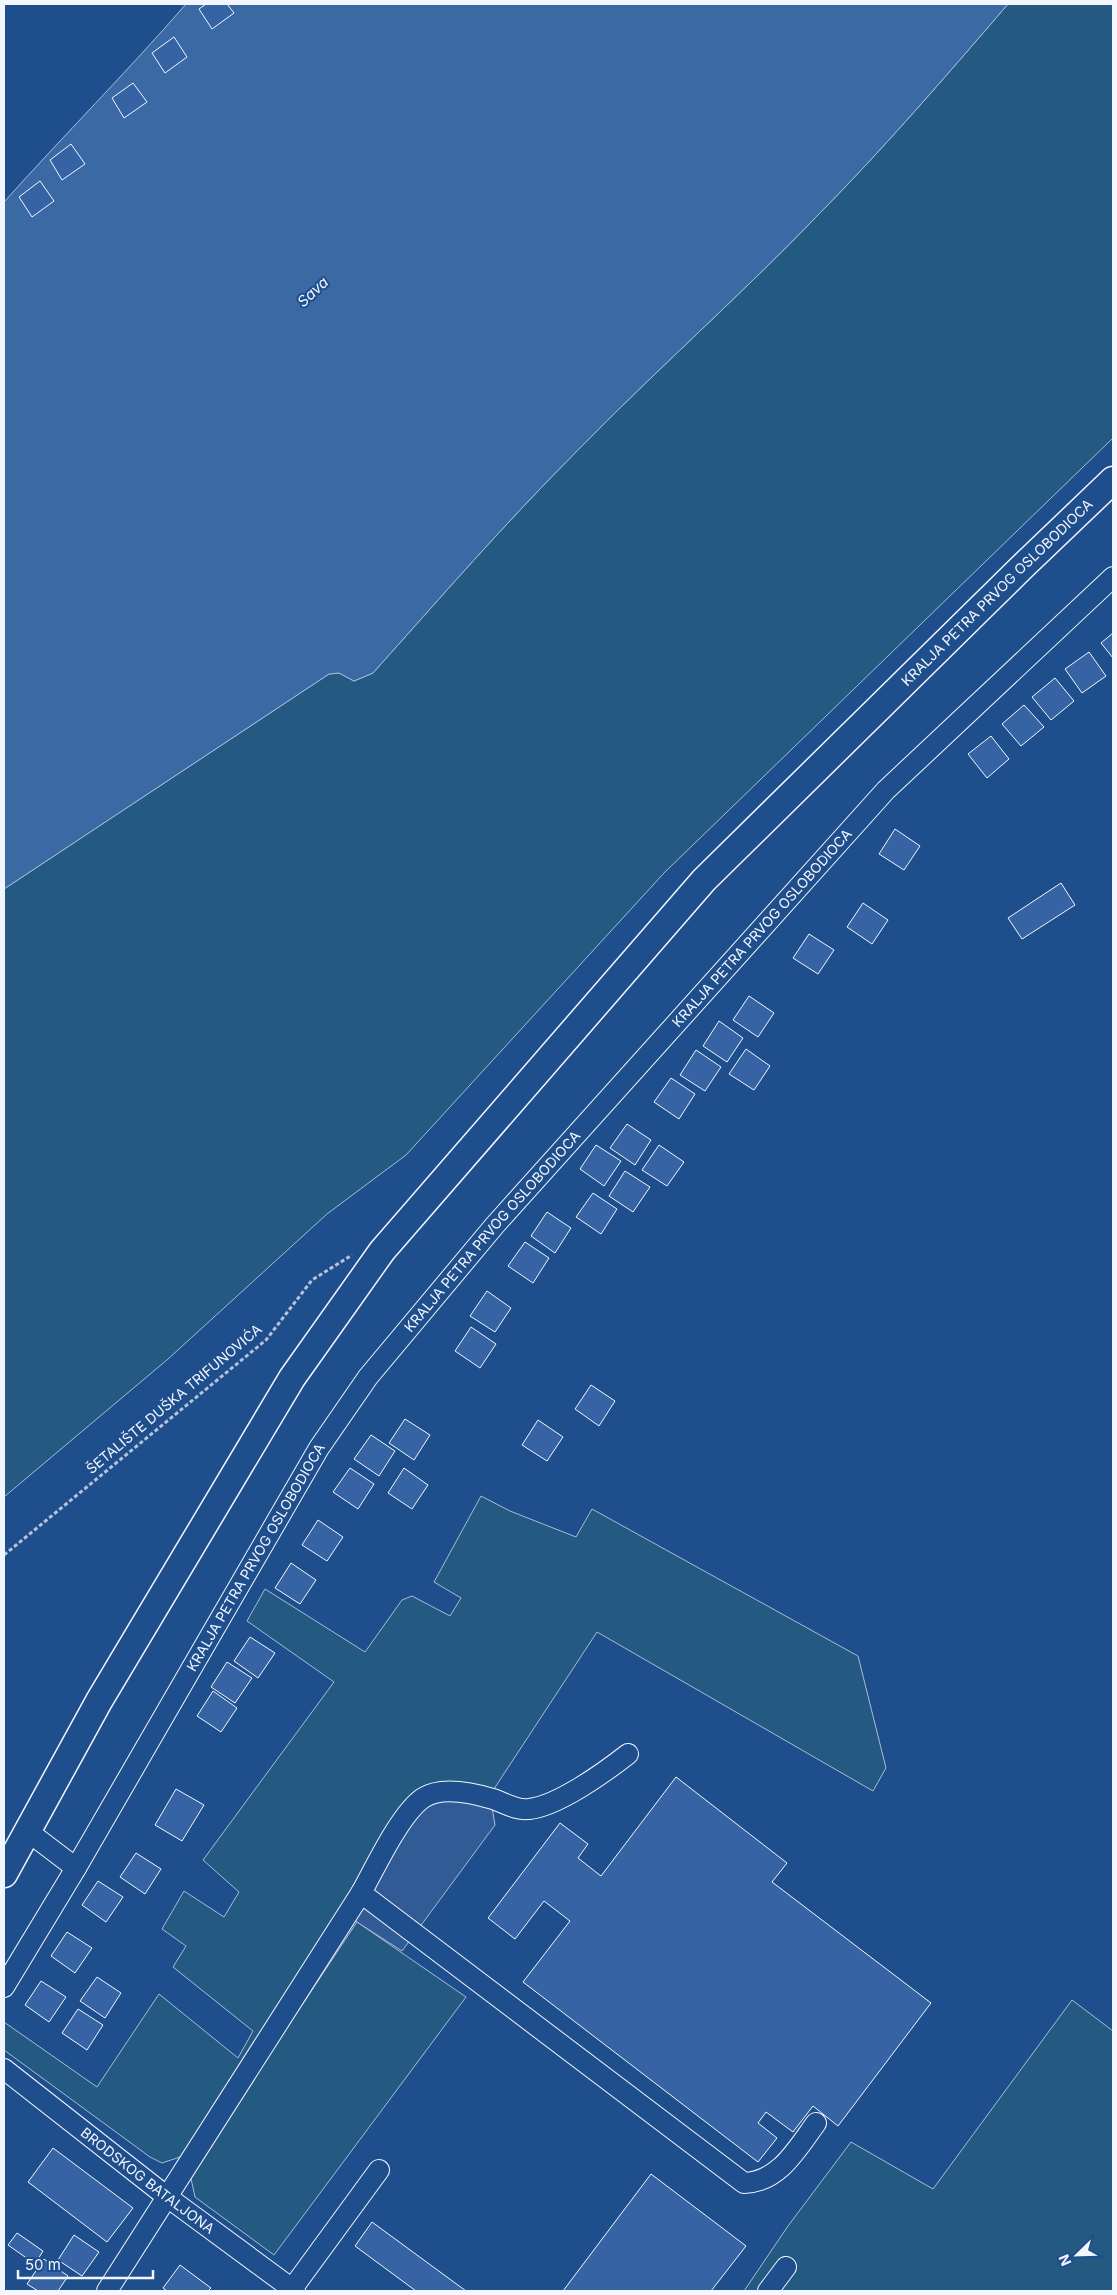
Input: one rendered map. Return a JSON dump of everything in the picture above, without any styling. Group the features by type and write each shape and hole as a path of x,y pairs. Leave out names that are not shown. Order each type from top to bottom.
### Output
{"main road":[{"name":"KRALJA PETRA PRVOG OSLOBODIOCA","path":"4,1874 26,1830 98,1701 292,1378 382,1251 704,880 1113,480"}],"street":[{"name":"KRALJA PETRA PRVOG OSLOBODIOCA","path":"4,1987 76,1868 319,1448 368,1377 495,1225 886,790 1113,577"},
{"path":"107,2291 166,2196 284,2015 360,1893 399,1826 422,1799 429,1795 450,1791 492,1798 521,1810 531,1809 573,1792 628,1754"},
{"path":"26,1830 76,1868"},
{"path":"360,1893 744,2183 755,2183 776,2174 816,2123"},
{"name":"BRODSKOG BATALJONA","path":"4,2069 166,2196 293,2290"},
{"path":"293,2290 378,2170"},
{"path":"768,2291 786,2267"}],"path":[{"name":"ŠETALIŠTE DUŠKA TRIFUNOVIĆA","path":"4,1555 266,1340 312,1280 348,1255 382,1251"}],"shaded area":[{"path":"1008,4 1113,4 1113,438 664,873 406,1155 327,1214 168,1359 4,1497 4,889 329,674 339,673 354,681 373,673 474,560 551,478 637,391 844,189"},
{"path":"481,1496 510,1511 576,1537 592,1509 858,1656 886,1768 873,1791 597,1632 490,1795 382,1844 183,2156 162,2163 150,2157 4,2050 4,2022 97,2087 159,1994 238,2058 253,2031 173,1967 186,1946 162,1929 184,1891 224,1917 239,1892 203,1860 334,1682 247,1621 265,1589 365,1652 402,1600 412,1596 450,1616 461,1598 434,1582"},
{"path":"490,1795 495,1825 402,1951 340,1911 407,1800"},
{"path":"357,1922 466,1997 274,2255 195,2197 190,2174"},
{"path":"1072,2000 1113,2031 1113,2291 744,2291 788,2226 851,2142 933,2189"}],"water":[{"name":"Sava","path":"186,4 1008,4 844,189 637,391 551,478 474,560 373,673 354,681 339,673 329,674 4,889 4,202"}],"building":[{"path":"206,4 227,4 234,13 212,29 199,9"},
{"path":"174,37 187,57 165,73 152,53"},
{"path":"133,83 147,102 124,118 112,98"},
{"path":"71,144 85,164 62,180 50,160"},
{"path":"40,181 54,201 32,217 19,197"},
{"path":"1113,633 1113,658 1101,643"},
{"path":"1089,652 1106,676 1082,693 1065,669"},
{"path":"1055,678 1074,701 1051,720 1032,697"},
{"path":"1024,705 1044,727 1021,746 1002,724"},
{"path":"991,736 1009,759 987,778 968,754"},
{"path":"895,829 920,846 904,870 879,854"},
{"path":"1061,883 1075,905 1022,939 1008,918"},
{"path":"863,903 888,920 872,944 847,927"},
{"path":"809,934 834,950 818,974 793,958"},
{"path":"749,996 774,1013 758,1037 733,1020"},
{"path":"719,1021 743,1038 727,1062 703,1046"},
{"path":"746,1049 770,1066 754,1090 729,1074"},
{"path":"696,1050 721,1067 705,1091 680,1075"},
{"path":"671,1078 695,1094 679,1119 654,1102"},
{"path":"627,1124 651,1140 635,1165 610,1148"},
{"path":"596,1145 621,1161 604,1186 580,1169"},
{"path":"659,1145 684,1162 667,1186 642,1170"},
{"path":"625,1171 650,1187 633,1212 609,1196"},
{"path":"593,1193 617,1209 601,1234 576,1217"},
{"path":"547,1212 571,1228 555,1253 531,1236"},
{"path":"525,1242 549,1258 533,1283 508,1266"},
{"path":"487,1291 511,1308 495,1332 470,1316"},
{"path":"471,1327 496,1344 480,1368 455,1351"},
{"path":"591,1385 615,1401 599,1426 575,1409"},
{"path":"405,1419 430,1435 414,1460 389,1443"},
{"path":"538,1420 563,1437 547,1461 522,1445"},
{"path":"371,1435 395,1451 379,1476 354,1459"},
{"path":"350,1468 374,1484 358,1509 333,1492"},
{"path":"404,1468 428,1485 412,1509 388,1493"},
{"path":"318,1520 343,1537 327,1561 302,1545"},
{"path":"291,1563 316,1580 300,1604 275,1588"},
{"path":"250,1637 275,1653 258,1678 234,1661"},
{"path":"227,1662 252,1678 235,1703 211,1687"},
{"path":"213,1691 237,1708 221,1732 197,1716"},
{"path":"676,1777 787,1863 772,1882 931,2003 838,2126 813,2106 793,2132 766,2112 758,2123 777,2138 758,2162 523,1982 570,1921 544,1901 515,1939 488,1918 560,1823 588,1844 578,1858 601,1876"},
{"path":"176,1789 204,1805 182,1841 155,1825"},
{"path":"136,1853 161,1869 145,1894 120,1877"},
{"path":"98,1881 123,1897 106,1922 82,1905"},
{"path":"67,1932 92,1948 75,1973 51,1956"},
{"path":"97,1977 121,1993 105,2018 80,2001"},
{"path":"41,1981 66,1997 49,2022 25,2005"},
{"path":"78,2009 103,2025 87,2050 62,2033"},
{"path":"53,2148 133,2208 107,2242 28,2182"},
{"path":"651,2174 746,2246 711,2291 563,2291"},
{"path":"372,2222 466,2291 416,2291 355,2246"},
{"path":"17,2233 43,2251 35,2264 8,2245"},
{"path":"74,2235 99,2252 82,2276 58,2260"},
{"path":"44,2259 68,2276 58,2291 38,2291 27,2284"},
{"path":"180,2265 211,2288 208,2291 167,2291 163,2288"}]}
